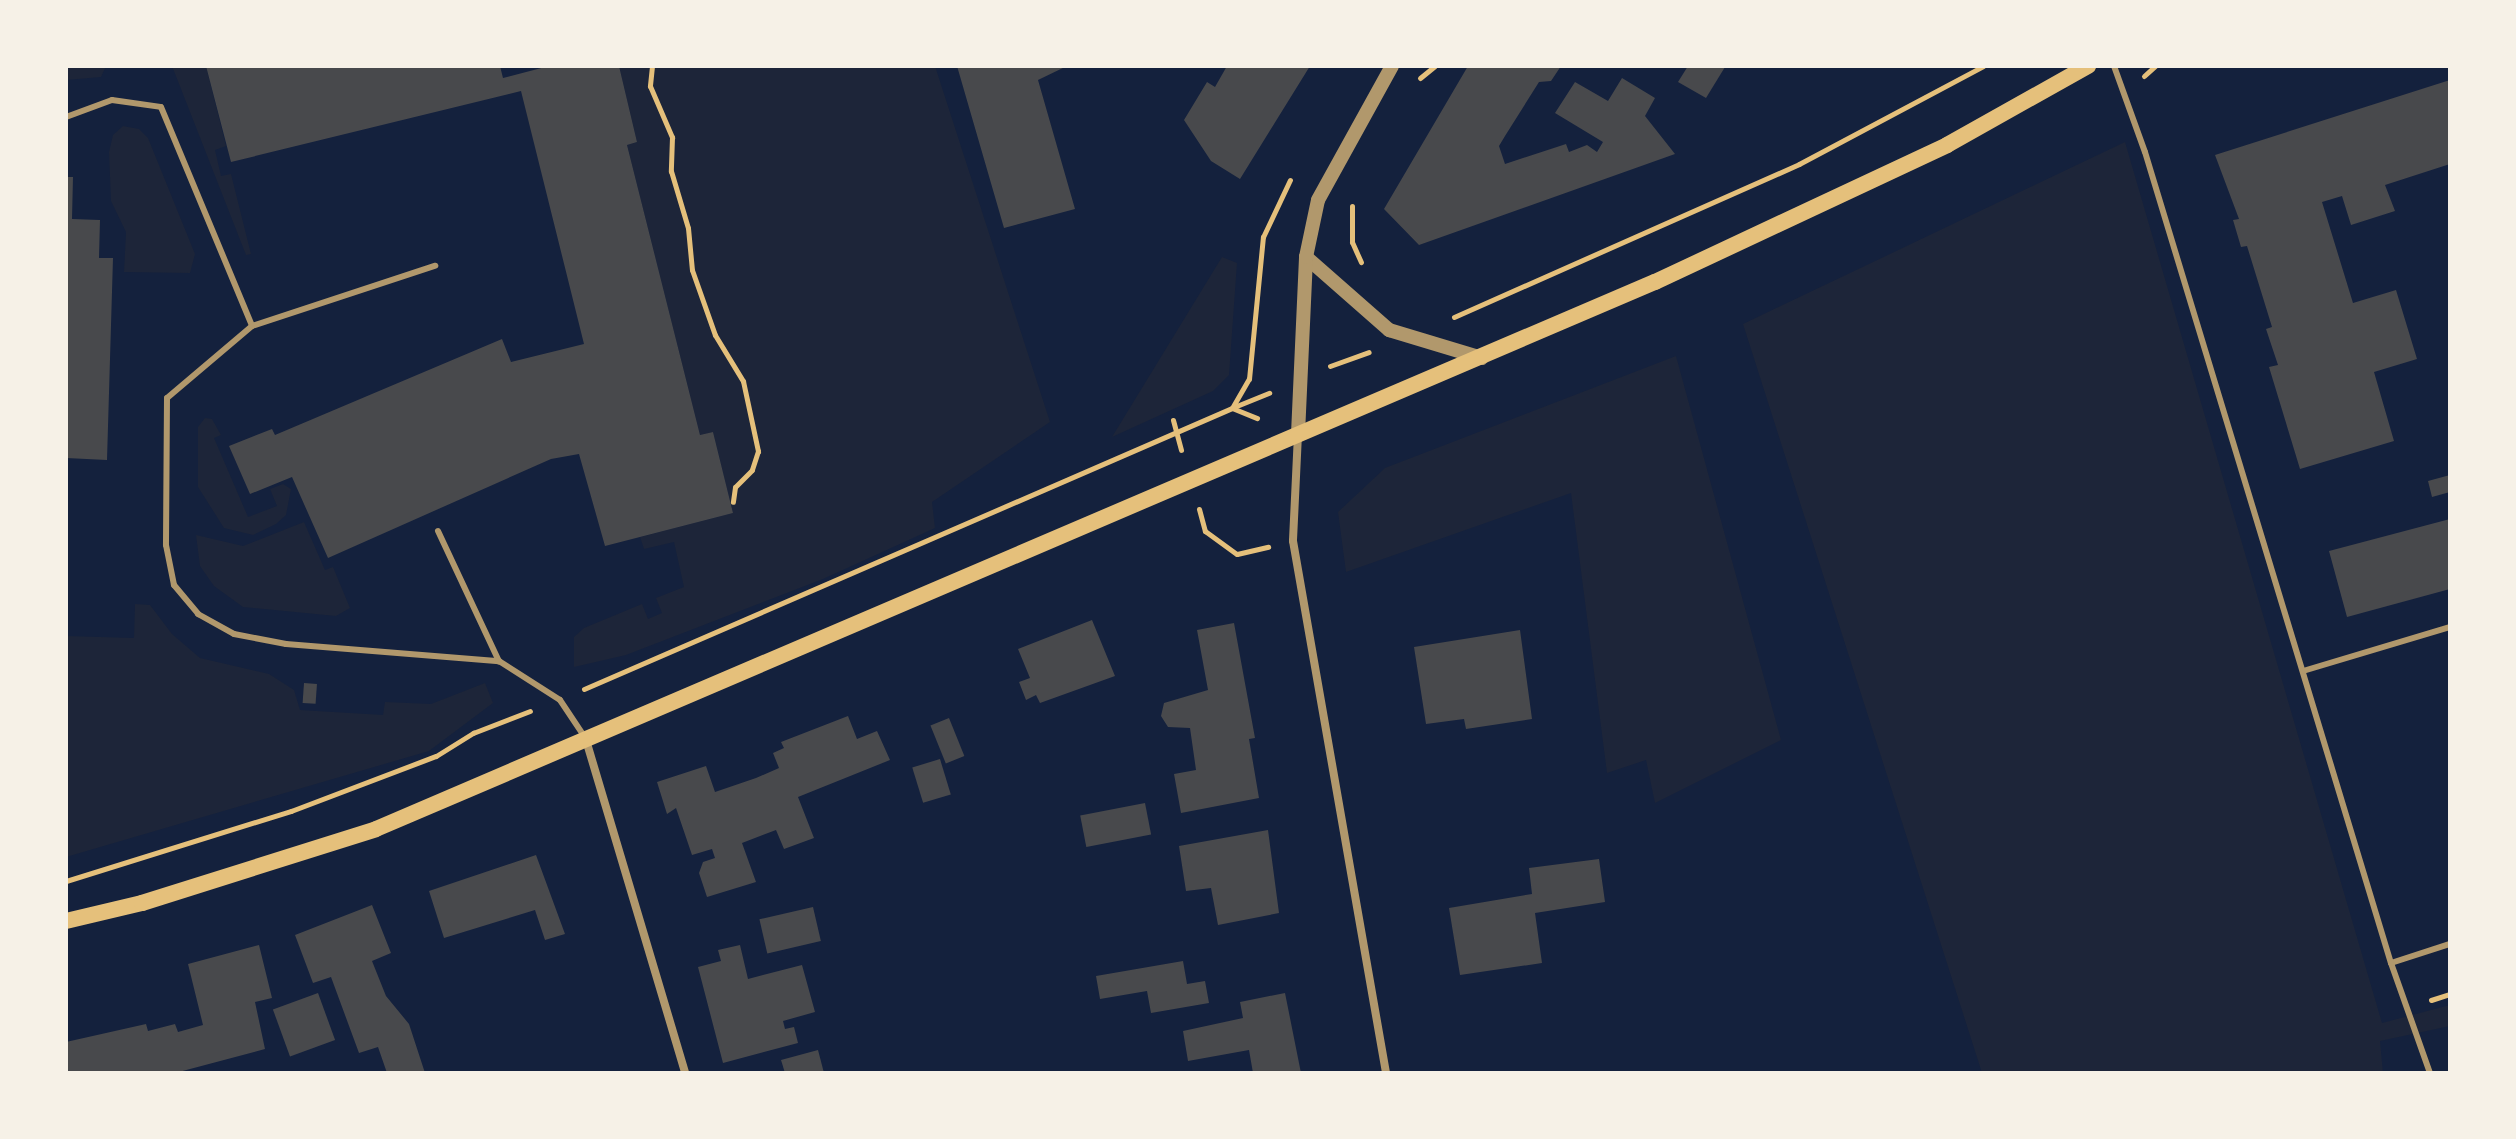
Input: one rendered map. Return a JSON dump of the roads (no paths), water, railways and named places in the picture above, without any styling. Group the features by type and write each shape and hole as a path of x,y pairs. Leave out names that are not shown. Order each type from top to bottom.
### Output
{"main road":[{"path":"66,921 142,903 376,829 1298,434 1482,359 1934,152 2088,66"}],"street":[{"path":"1386,1073 1293,541 1306,257 1318,200 1392,66"},
{"path":"1306,257 1389,330 1482,359"},
{"path":"586,739 685,1073"}],"lane":[{"path":"2114,66 2145,152 2391,963 2430,1073"},
{"path":"66,117 112,100 161,107 252,326"},
{"path":"435,266 252,326 167,398 166,545 174,585 198,614 234,634 286,644 499,661 560,700 586,739"},
{"path":"438,531 499,661"},
{"path":"2303,671 2450,627"},
{"path":"2391,963 2450,944"}]}
